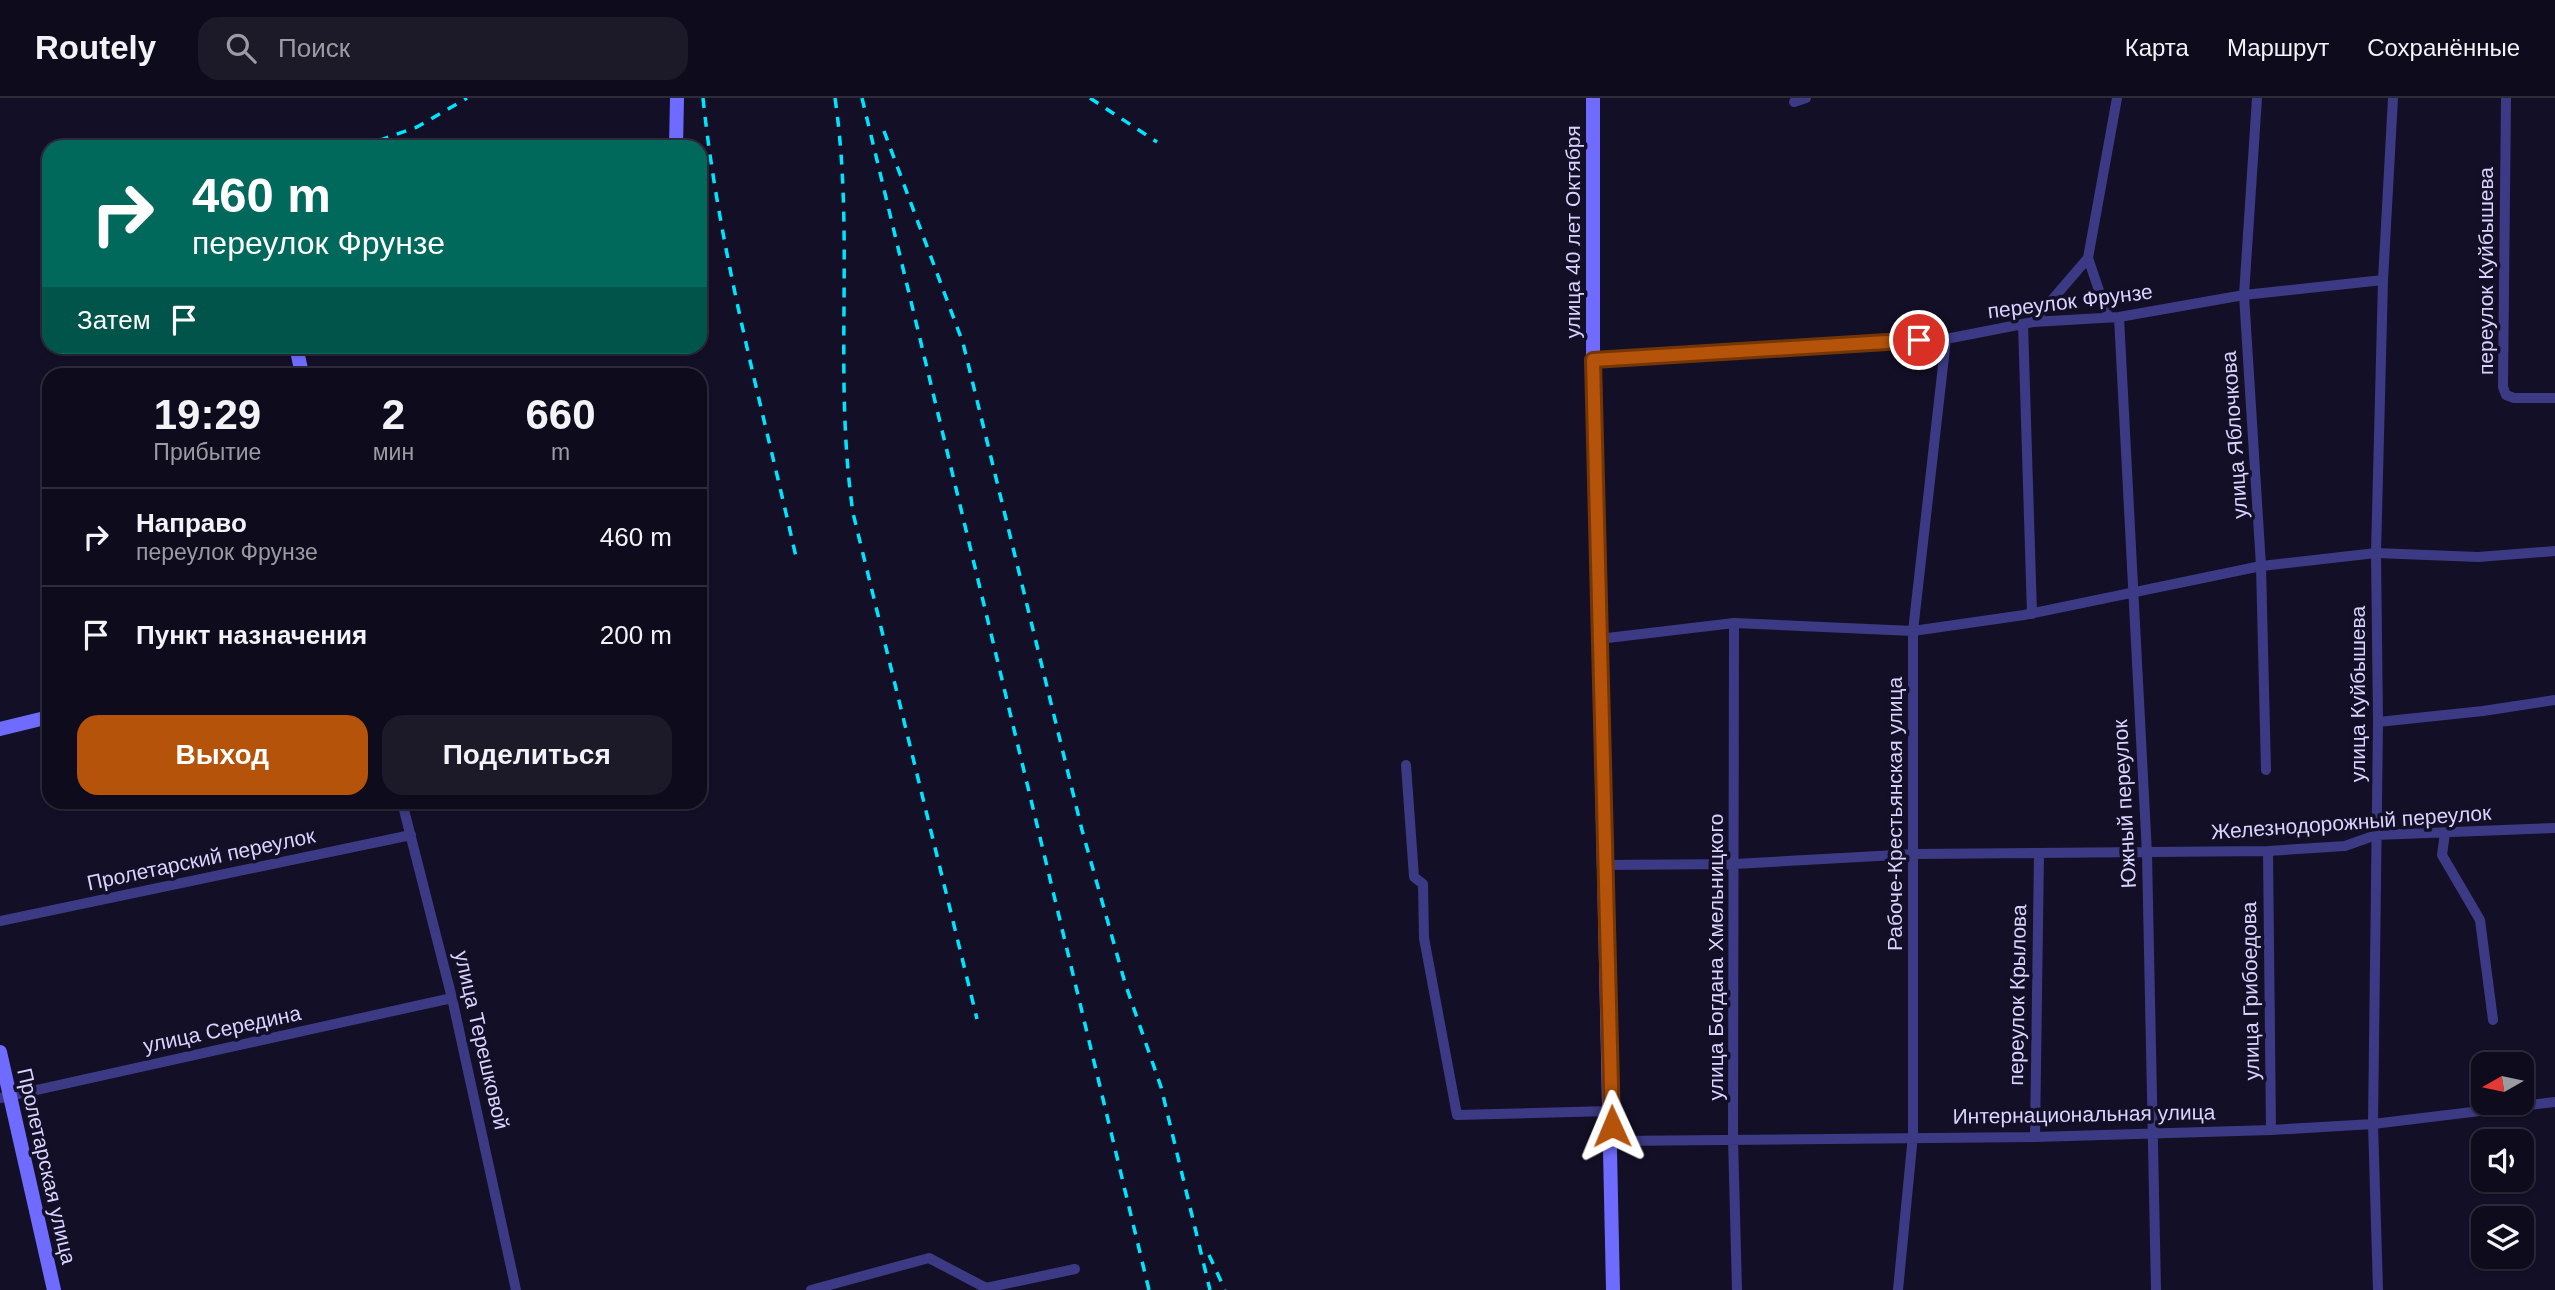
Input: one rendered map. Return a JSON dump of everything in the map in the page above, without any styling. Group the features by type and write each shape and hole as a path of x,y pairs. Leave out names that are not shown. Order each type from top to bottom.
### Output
{"street":[{"path":"676,140 677,98"},
{"name":"улица 40 лет Октября","path":"1593,98 1593,360 1612,1141 1613,1290"},
{"path":"1794,102 1806,98"},
{"path":"2032,614 2028,323 2088,258 2117,98"},
{"name":"улица Яблочкова","path":"2257,98 2244,295 2261,566 2266,769"},
{"name":"улица Куйбышева","path":"2378,1290 2372,1124 2378,722 2375,553 2383,280 2393,98"},
{"name":"переулок Куйбышева","path":"2506,98 2503,387 2506,395 2514,398 2555,398"},
{"name":"Южный переулок","path":"2088,258 2114,317 2147,854 2156,1290"},
{"name":"переулок Фрунзе","path":"1593,360 1946,339 2028,323 2114,317 2244,295 2383,280"},
{"name":"Рабоче-Крестьянская улица","path":"1898,1290 1913,1135 1913,631 1946,339"},
{"path":"1599,639 1734,623 1913,631 2032,614 2261,566 2375,553 2478,557 2555,551"},
{"name":"улица Богдана Хмельницкого","path":"1734,623 1733,1138 1737,1290"},
{"path":"2378,722 2483,711 2555,699"},
{"path":"0,729 42,719"},
{"path":"1406,765 1414,877 1423,884 1424,938 1457,1115 1611,1111"},
{"name":"улица Терешковой","path":"404,809 452,998 516,1290"},
{"name":"Железнодорожный переулок","path":"1604,865 1735,864 1914,854 2268,851 2345,846 2376,835 2555,828"},
{"path":"2445,833 2442,855 2480,920 2493,1020"},
{"name":"Пролетарский переулок","path":"0,921 411,835"},
{"name":"улица Грибоедова","path":"2268,851 2271,1130"},
{"name":"переулок Крылова","path":"2035,1136 2039,853"},
{"name":"улица Середина","path":"5,1097 452,998"},
{"name":"Пролетарская улица","path":"0,1052 5,1097 54,1290"},
{"name":"Интернациональная улица","path":"1612,1141 2271,1130 2372,1124 2555,1102"},
{"path":"811,1290 929,1258 987,1289 1075,1269"}],"railway":[{"path":"381,140 417,127 467,98"},
{"path":"703,98 730,271 796,557"},
{"path":"835,98 841,150 845,409 853,513 977,1019"},
{"path":"862,98 1149,1290"},
{"path":"1090,98 1157,142"},
{"path":"884,131 963,343 1082,830 1125,983 1161,1087 1210,1290"},
{"path":"1209,1255 1225,1290"}],"route":[{"path":"1612,1126 1600,757 1593,360 1919,340"}]}
